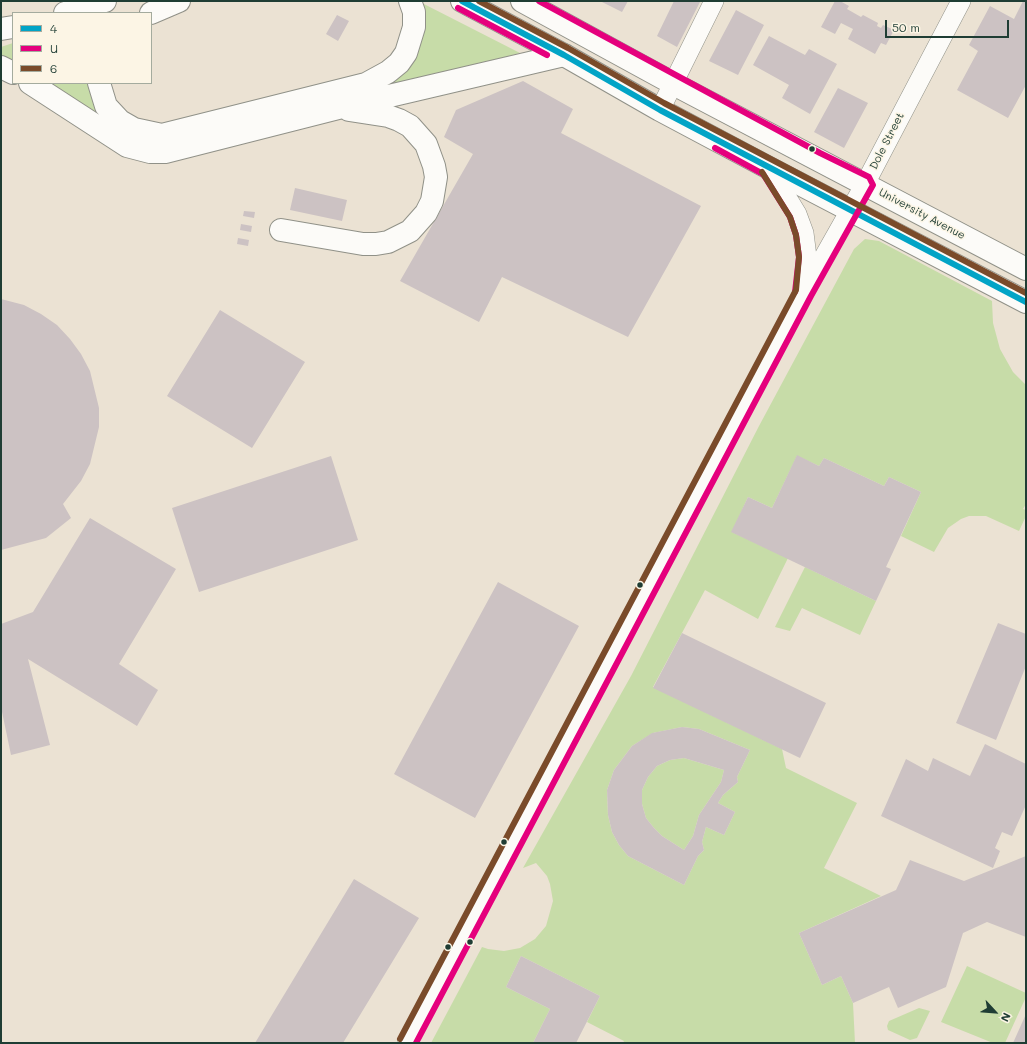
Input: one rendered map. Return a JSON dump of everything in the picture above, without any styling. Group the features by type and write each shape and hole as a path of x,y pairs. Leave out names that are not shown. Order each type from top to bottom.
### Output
{"main road":[{"path":"68,12 105,1"},
{"path":"152,13 179,1"},
{"path":"99,84 106,106 127,126 138,131 162,135 366,84 388,72 399,63 406,53 414,27 414,12 410,1"},
{"path":"462,1 564,55 660,110 1026,302"},
{"name":"University Avenue","path":"522,1 835,170 865,184 1026,269"},
{"path":"1,29 12,27"},
{"path":"32,84 127,146 150,152 165,152 182,149 338,108 564,55"},
{"path":"1,67 12,72"},
{"path":"281,230 363,244 376,244 388,242 410,231 426,213 435,189 435,172 431,154 418,134 410,126 388,116 338,108"}],"street":[{"path":"660,110 714,1"},
{"name":"Dole Street","path":"407,1043 804,292 865,184 961,1"},
{"path":"769,168 797,214 804,233 807,257 804,292"}],"green space":[{"path":"420,2 520,53 187,141 135,140 48,84 94,84 136,137 393,77"},
{"path":"12,43 12,63 1,58 1,47"},
{"path":"865,239 879,241 992,301 993,323 1000,349 1013,372 1026,385 1026,504 1023,509 1026,510 1026,516 1019,531 986,516 969,516 961,519 948,528 934,552 901,536 921,492 889,477 884,486 824,458 819,466 797,456 772,508 748,497 732,532 788,558 758,619 705,590 653,687 782,749 786,768 857,803 824,868 881,896 799,933 822,985 841,976 853,1003 855,1043 623,1043 624,1041 587,1022 600,996 521,956 506,987 550,1009 533,1043 431,1043 482,947 504,951 520,948 535,939 546,926 553,901 547,876 536,863 523,868 631,676 759,426 854,249","holes":["682,727 699,729 750,750 737,777 738,782 723,795 718,803 735,812 724,835 706,827 702,842 704,850 698,856 684,885 628,856 619,845 612,832 608,815 607,790 614,770 632,746 653,733"]},
{"path":"805,567 876,601 860,635 802,608 790,631 775,627"},
{"path":"684,758 724,770 721,782 699,815 693,836 684,850 662,836 646,818 642,804 642,790 648,777 657,766 670,760"},
{"path":"967,966 1026,993 1026,997 1005,1043 993,1043 941,1022"},
{"path":"919,1008 930,1011 917,1038 910,1040 888,1030 887,1026 889,1021"}],"building":[{"path":"600,1 628,1 622,12"},
{"path":"674,1 700,2 677,47 657,36"},
{"path":"835,1 840,1 849,6 847,9 861,17 863,15 878,23 877,26 881,28 883,25 894,30 886,45 881,43 875,54 848,39 853,29 841,23 835,34 821,27"},
{"path":"1023,1 1026,1 1026,85 1008,118 957,90 978,51 969,45 990,6 1014,19"},
{"path":"736,10 764,25 738,75 709,61"},
{"path":"337,15 349,21 338,41 326,34"},
{"path":"769,36 805,55 809,49 837,64 810,114 782,98 789,85 753,65"},
{"path":"523,81 573,109 561,133 701,206 628,337 502,277 479,322 400,281 473,154 444,137 456,110"},
{"path":"838,88 868,103 844,148 814,132"},
{"path":"295,188 347,200 342,221 290,210"},
{"path":"244,211 255,212 254,218 243,216"},
{"path":"241,224 252,226 251,232 240,230"},
{"path":"238,238 249,240 248,246 237,244"},
{"path":"1,299 24,305 41,314 57,325 70,339 81,354 90,371 99,408 99,427 90,464 81,481 63,504 71,518 46,538 1,550"},
{"path":"220,310 305,362 252,448 167,396"},
{"path":"797,455 819,466 824,458 884,486 889,477 921,492 886,567 891,569 876,601 731,532 748,497 772,508"},
{"path":"331,456 358,540 199,592 172,508"},
{"path":"90,518 176,569 119,664 158,690 137,726 28,659 50,745 11,755 1,707 1,624 33,612"},
{"path":"498,582 579,626 475,818 394,774"},
{"path":"998,623 1026,634 1026,666 996,740 956,723"},
{"path":"682,633 826,703 800,758 653,688"},
{"path":"682,727 699,729 750,750 737,777 738,782 723,795 718,803 735,812 724,835 706,827 702,842 704,850 698,856 684,885 628,856 619,845 612,832 608,815 607,790 614,770 632,746 652,733","holes":["684,758 724,770 721,782 699,815 693,836 684,850 662,836 646,818 642,804 642,790 648,777 657,766 670,760"]},
{"path":"985,744 1026,764 1026,805 1012,836 1002,832 995,848 1000,851 993,868 881,816 906,759 928,771 933,758 970,776"},
{"path":"1026,856 1026,937 987,922 963,933 946,987 898,1008 889,987 853,1003 841,976 822,985 799,933 896,890 910,860 964,881"},
{"path":"354,879 419,918 343,1043 255,1043"},
{"path":"521,956 600,996 576,1043 533,1043 550,1009 506,987"},
{"path":"1026,1014 1026,1043 1013,1043"}],"transit line":[{"name":"4","path":"462,1 564,55 660,110 1026,302"},
{"name":"6","path":"479,1 568,48 664,103 1026,293"},
{"name":"U","path":"416,1043 811,296 873,185 869,177 820,153 539,1"},
{"name":"U","path":"458,8 547,55"},
{"name":"U","path":"715,148 763,174 790,217 796,235 799,257 795,292"},
{"name":"6","path":"400,1039 796,290 799,257 796,235 790,217 762,172"}]}
